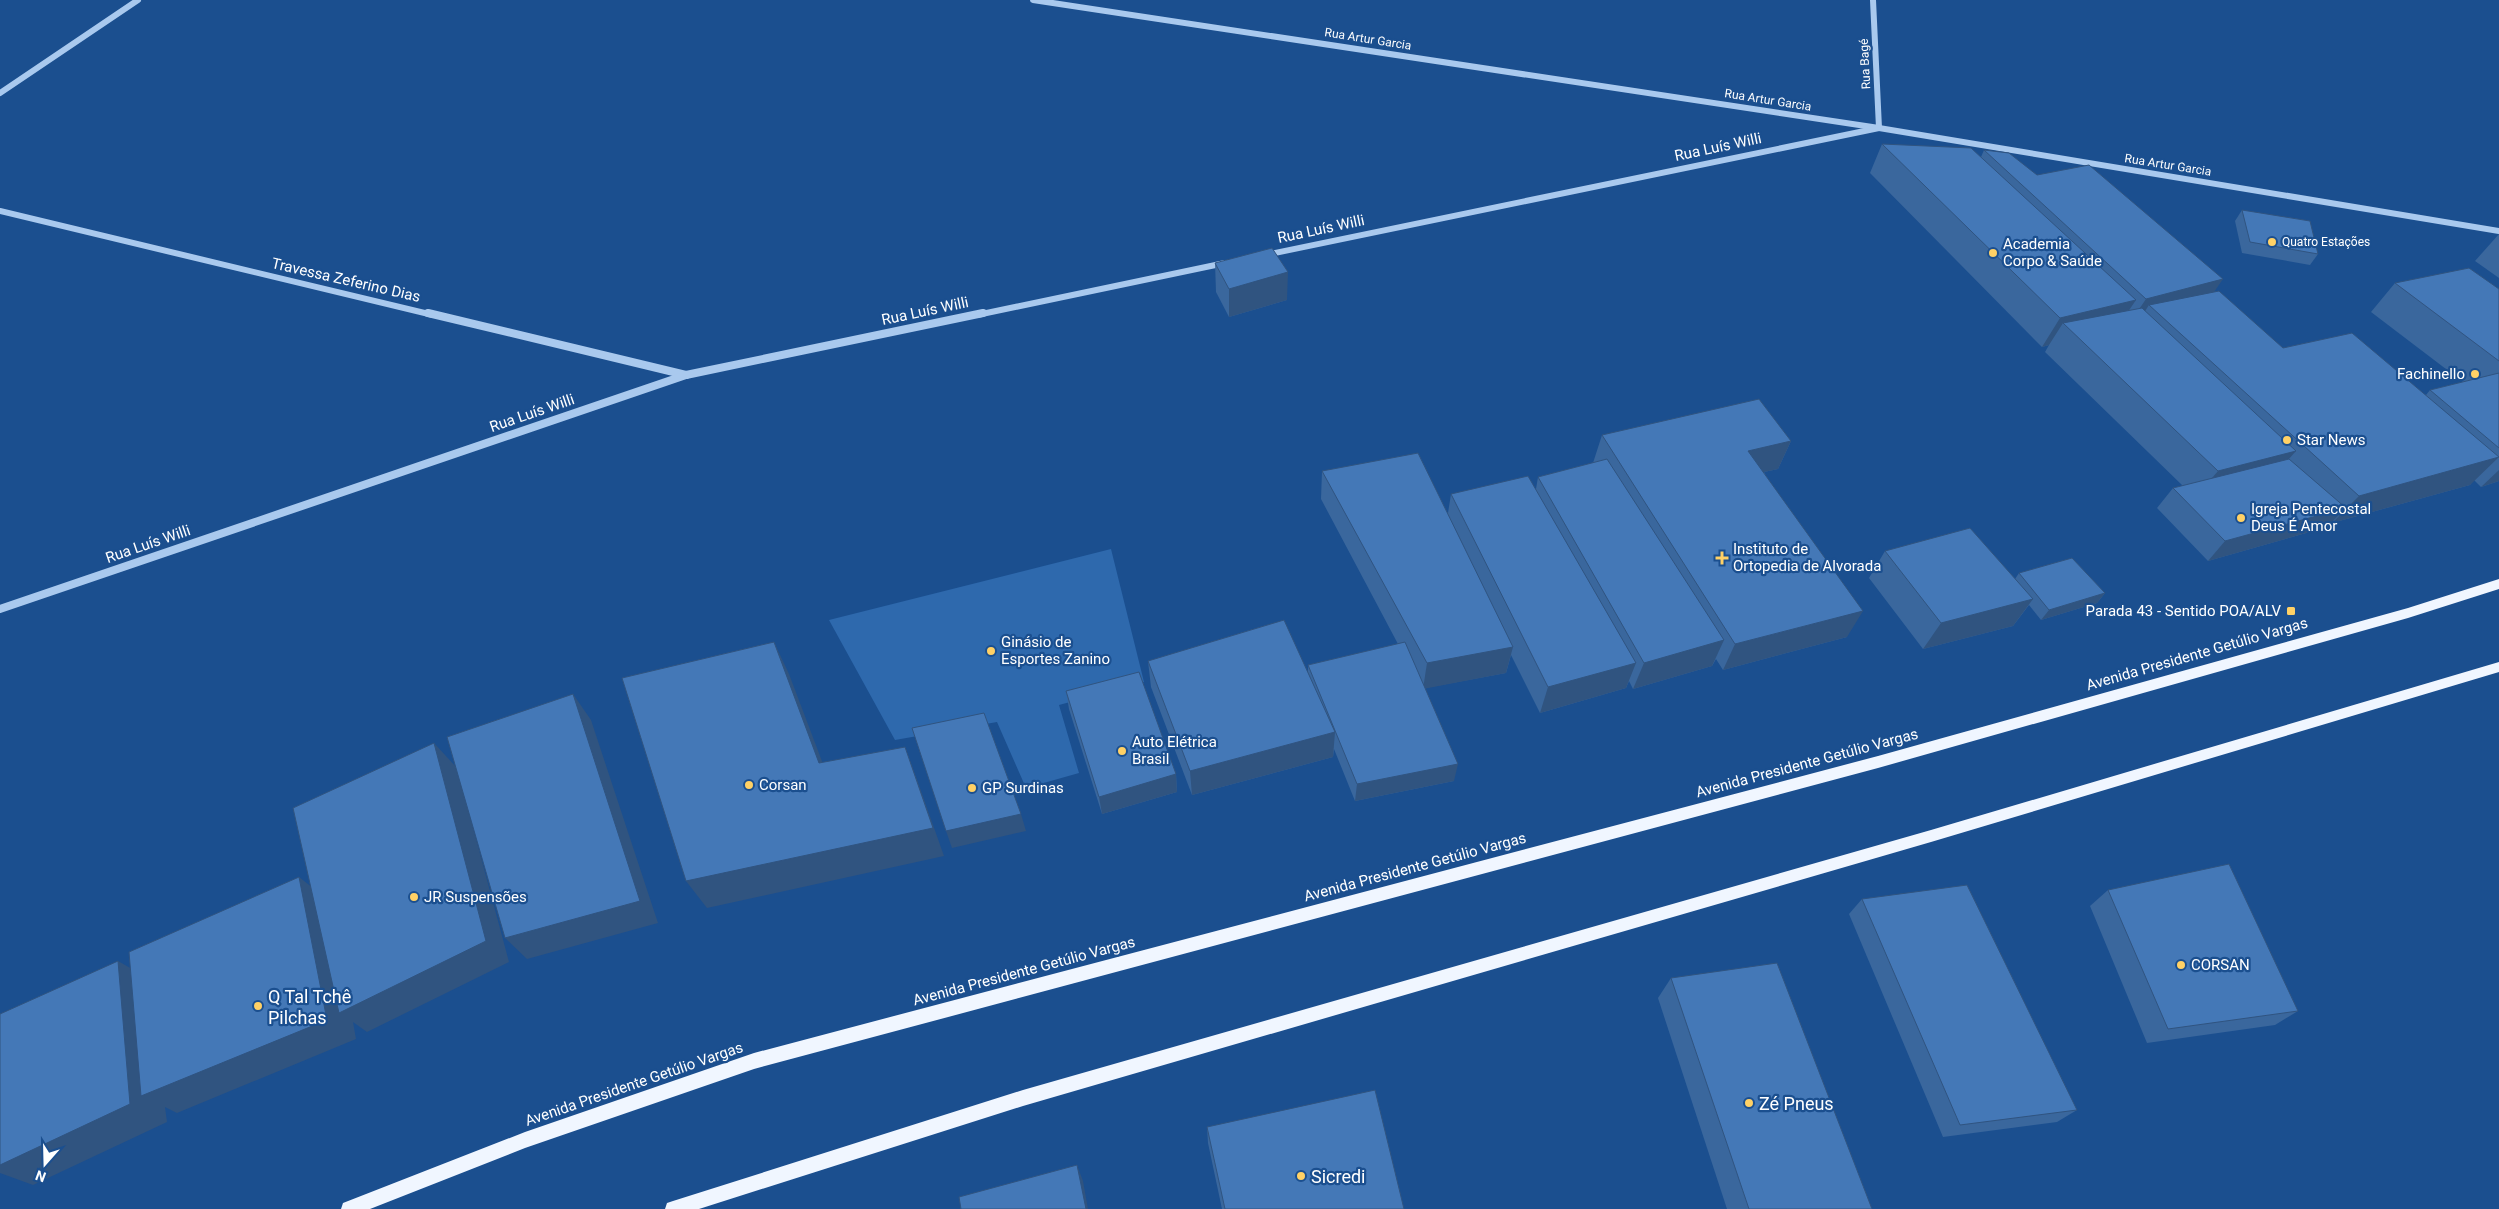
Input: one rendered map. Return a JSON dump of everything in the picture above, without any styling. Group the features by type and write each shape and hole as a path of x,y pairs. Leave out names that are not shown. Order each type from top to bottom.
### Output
{"main road":[{"name":"Avenida Presidente Getúlio Vargas","path":"350,1209 526,1140 754,1061 1868,765 2408,613 2499,584"},
{"path":"678,1208 1023,1098 1931,836 2499,667"}],"street":[{"path":"0,93 138,0"},
{"name":"Rua Artur Garcia","path":"1032,0 1879,128 2499,231"},
{"name":"Rua Bagé","path":"1873,0 1879,128"},
{"name":"Rua Luís Willi","path":"1253,257 1879,128"},
{"name":"Travessa Zeferino Dias","path":"0,211 686,375"},
{"name":"Rua Luís Willi","path":"0,609 686,375 1234,262"}],"shaded area":[{"name":"Ginásio de Esportes Zanino","path":"1111,549 1144,682 1059,705 1079,773 1026,788 997,722 895,740 829,620"}],"building":[{"path":"1882,144 1971,148 2136,300 2060,318"},
{"path":"1984,150 2009,153 2037,175 2089,165 2223,279 2146,299"},
{"path":"2242,210 2310,221 2318,254 2250,242"},
{"path":"1272,248 1288,272 1229,289 1215,263"},
{"path":"2469,268 2499,289 2499,361 2395,283"},
{"path":"2219,291 2283,348 2352,333 2499,457 2359,496 2149,305"},
{"path":"2142,308 2296,451 2218,471 2063,323"},
{"path":"2499,373 2499,448 2430,390"},
{"name":"Instituto de Ortopedia de Alvorada","path":"1759,399 1791,441 1748,451 1863,611 1735,644 1602,435"},
{"path":"1418,453 1513,647 1427,663 1322,471"},
{"path":"1607,459 1724,640 1644,663 1538,477"},
{"path":"2289,459 2346,508 2225,541 2173,488"},
{"path":"1528,476 1636,663 1548,687 1451,494"},
{"path":"1970,528 2033,599 1941,623 1885,551"},
{"path":"2072,558 2105,593 2049,610 2019,573"},
{"path":"1284,620 1335,732 1190,771 1148,661"},
{"name":"Corsan","path":"774,642 819,763 905,747 933,828 686,881 622,678"},
{"path":"1405,642 1458,764 1357,784 1308,665"},
{"name":"Auto Elétrica Brasil","path":"1139,672 1176,774 1099,797 1066,691"},
{"path":"573,694 640,901 505,938 447,737"},
{"name":"GP Surdinas","path":"984,713 1021,814 946,831 912,728"},
{"name":"JR Suspensões","path":"434,743 486,941 339,1013 293,808"},
{"name":"CORSAN","path":"2229,864 2298,1011 2168,1029 2108,890"},
{"name":"Q Tal Tchê Pilchas","path":"299,877 327,1020 141,1096 129,952"},
{"path":"1967,885 2077,1110 1960,1125 1862,899"},
{"path":"118,961 130,1104 0,1165 0,1014"},
{"name":"Zé Pneus","path":"1777,963 1872,1209 1749,1209 1671,978"},
{"name":"Sicredi","path":"1375,1090 1404,1209 1225,1209 1207,1127"},
{"path":"1077,1165 1086,1209 961,1209 959,1197"}],"place":[{"name":"Quatro Estações","path":"2272,242"},
{"name":"Academia Corpo & Saúde","path":"1993,253"},
{"name":"Fachinello","path":"2475,374"},
{"name":"Star News","path":"2287,440"},
{"name":"Igreja Pentecostal Deus É Amor","path":"2241,518"},
{"name":"Instituto de Ortopedia de Alvorada","path":"1722,558"},
{"name":"Parada 43 - Sentido POA/ALV","path":"2291,611"},
{"name":"Ginásio de Esportes Zanino","path":"991,651"},
{"name":"Auto Elétrica Brasil","path":"1122,751"},
{"name":"Corsan","path":"749,785"},
{"name":"GP Surdinas","path":"972,788"},
{"name":"JR Suspensões","path":"414,897"},
{"name":"CORSAN","path":"2181,965"},
{"name":"Q Tal Tchê Pilchas","path":"258,1006"},
{"name":"Zé Pneus","path":"1749,1103"},
{"name":"Sicredi","path":"1301,1176"}]}
